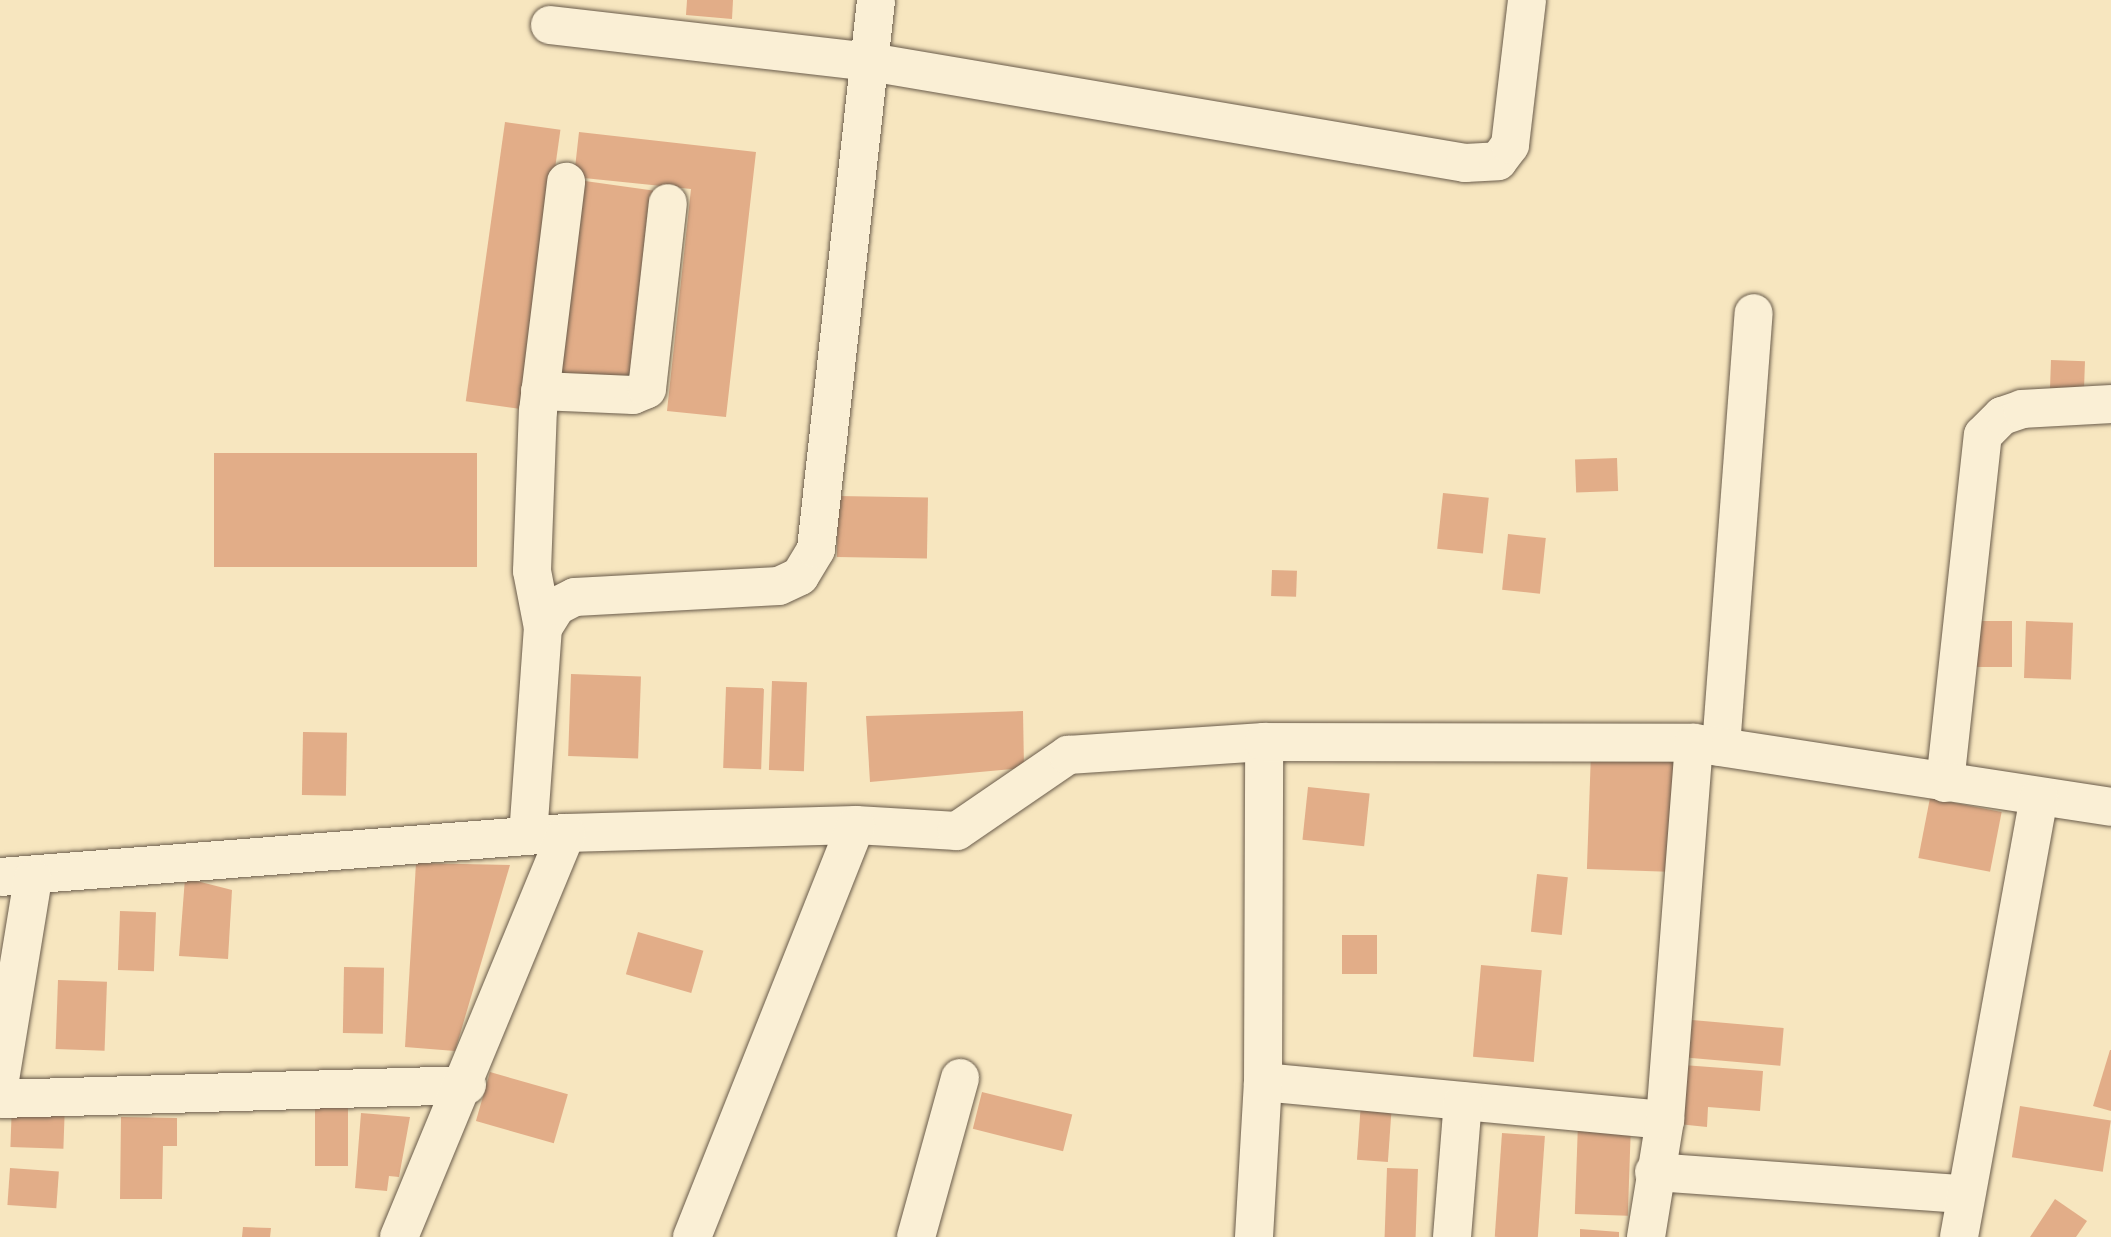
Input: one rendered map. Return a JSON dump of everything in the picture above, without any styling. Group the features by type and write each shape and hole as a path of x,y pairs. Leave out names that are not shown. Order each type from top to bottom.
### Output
{"street":[{"path":"543,628 557,606 575,597 779,586 800,576 816,550 876,0"},
{"path":"550,25 870,62 1465,163 1498,161 1510,145 1528,0"},
{"path":"399,1237 467,1085 547,834 543,628 532,571 540,391 566,182"},
{"path":"540,391 633,395 647,389 668,203"},
{"path":"1646,1237 1665,1120 1754,313"},
{"path":"1945,783 1983,435 2002,416 2022,409 2111,404"},
{"path":"1254,1237 1263,1082 1264,742"},
{"path":"0,1080 17,878 547,834 856,825 957,831 1068,756 1264,742 1708,745 2111,807"},
{"path":"1960,1237 1964,1194 2039,797"},
{"path":"692,1237 856,825"},
{"path":"916,1237 960,1078"},
{"path":"1263,1082 1665,1120"},
{"path":"0,1099 467,1085"},
{"path":"1452,1237 1463,1101"},
{"path":"1654,1172 1964,1194"}],"building":[{"path":"687,0 733,0 732,19 686,15"},
{"path":"505,122 560,130 521,409 466,401"},
{"path":"579,132 756,152 726,417 667,411 691,189 574,177"},
{"path":"585,181 656,191 629,383 558,373"},
{"path":"2051,360 2085,361 2084,399 2050,398"},
{"path":"214,453 477,453 477,567 214,567"},
{"path":"1617,458 1618,491 1576,492 1575,459"},
{"path":"1443,493 1489,498 1483,554 1437,549"},
{"path":"838,496 928,498 927,559 837,557"},
{"path":"1508,534 1546,538 1540,594 1502,590"},
{"path":"1272,570 1297,571 1296,597 1271,596"},
{"path":"1976,621 2012,621 2012,667 1976,667"},
{"path":"2026,621 2073,623 2071,680 2024,678"},
{"path":"571,674 641,676 638,758 568,756"},
{"path":"772,681 807,682 804,771 769,770"},
{"path":"726,687 764,688 761,769 723,768"},
{"path":"1023,711 1024,768 870,782 866,716"},
{"path":"303,732 347,733 346,796 302,795"},
{"path":"1591,752 1679,755 1675,872 1587,869"},
{"path":"1308,787 1370,793 1364,846 1302,840"},
{"path":"1930,798 2002,812 1990,872 1918,858"},
{"path":"416,863 510,865 455,1051 405,1047"},
{"path":"1537,874 1568,877 1562,935 1531,932"},
{"path":"185,878 232,890 228,959 179,956"},
{"path":"120,911 156,912 154,971 118,970"},
{"path":"638,932 703,951 691,993 626,974"},
{"path":"1342,935 1377,935 1377,974 1342,974"},
{"path":"1481,965 1542,970 1534,1062 1473,1057"},
{"path":"344,967 384,968 383,1034 343,1033"},
{"path":"58,980 107,982 105,1051 56,1049"},
{"path":"1692,1020 1784,1028 1780,1066 1689,1058"},
{"path":"2111,1050 2111,1111 2093,1106"},
{"path":"1683,1065 1763,1071 1760,1111 1708,1107 1707,1127 1678,1124"},
{"path":"490,1072 568,1094 554,1143 476,1121"},
{"path":"982,1092 1072,1114 1063,1151 973,1129"},
{"path":"12,1102 65,1104 63,1149 10,1147"},
{"path":"1361,1102 1392,1104 1388,1162 1357,1160"},
{"path":"2020,1106 2111,1120 2103,1172 2012,1157"},
{"path":"315,1107 348,1107 348,1166 315,1166"},
{"path":"361,1113 410,1117 399,1177 389,1176 387,1191 355,1188"},
{"path":"121,1117 177,1118 177,1146 163,1146 162,1199 120,1199"},
{"path":"1578,1123 1631,1125 1628,1216 1575,1214"},
{"path":"1502,1133 1545,1136 1538,1237 1495,1237"},
{"path":"10,1168 59,1171 56,1208 7,1205"},
{"path":"1387,1168 1418,1169 1416,1237 1385,1237"},
{"path":"2055,1199 2087,1221 2076,1237 2030,1237"},
{"path":"243,1227 271,1228 270,1237 242,1237"},
{"path":"1580,1229 1619,1232 1619,1237 1580,1237"}]}
